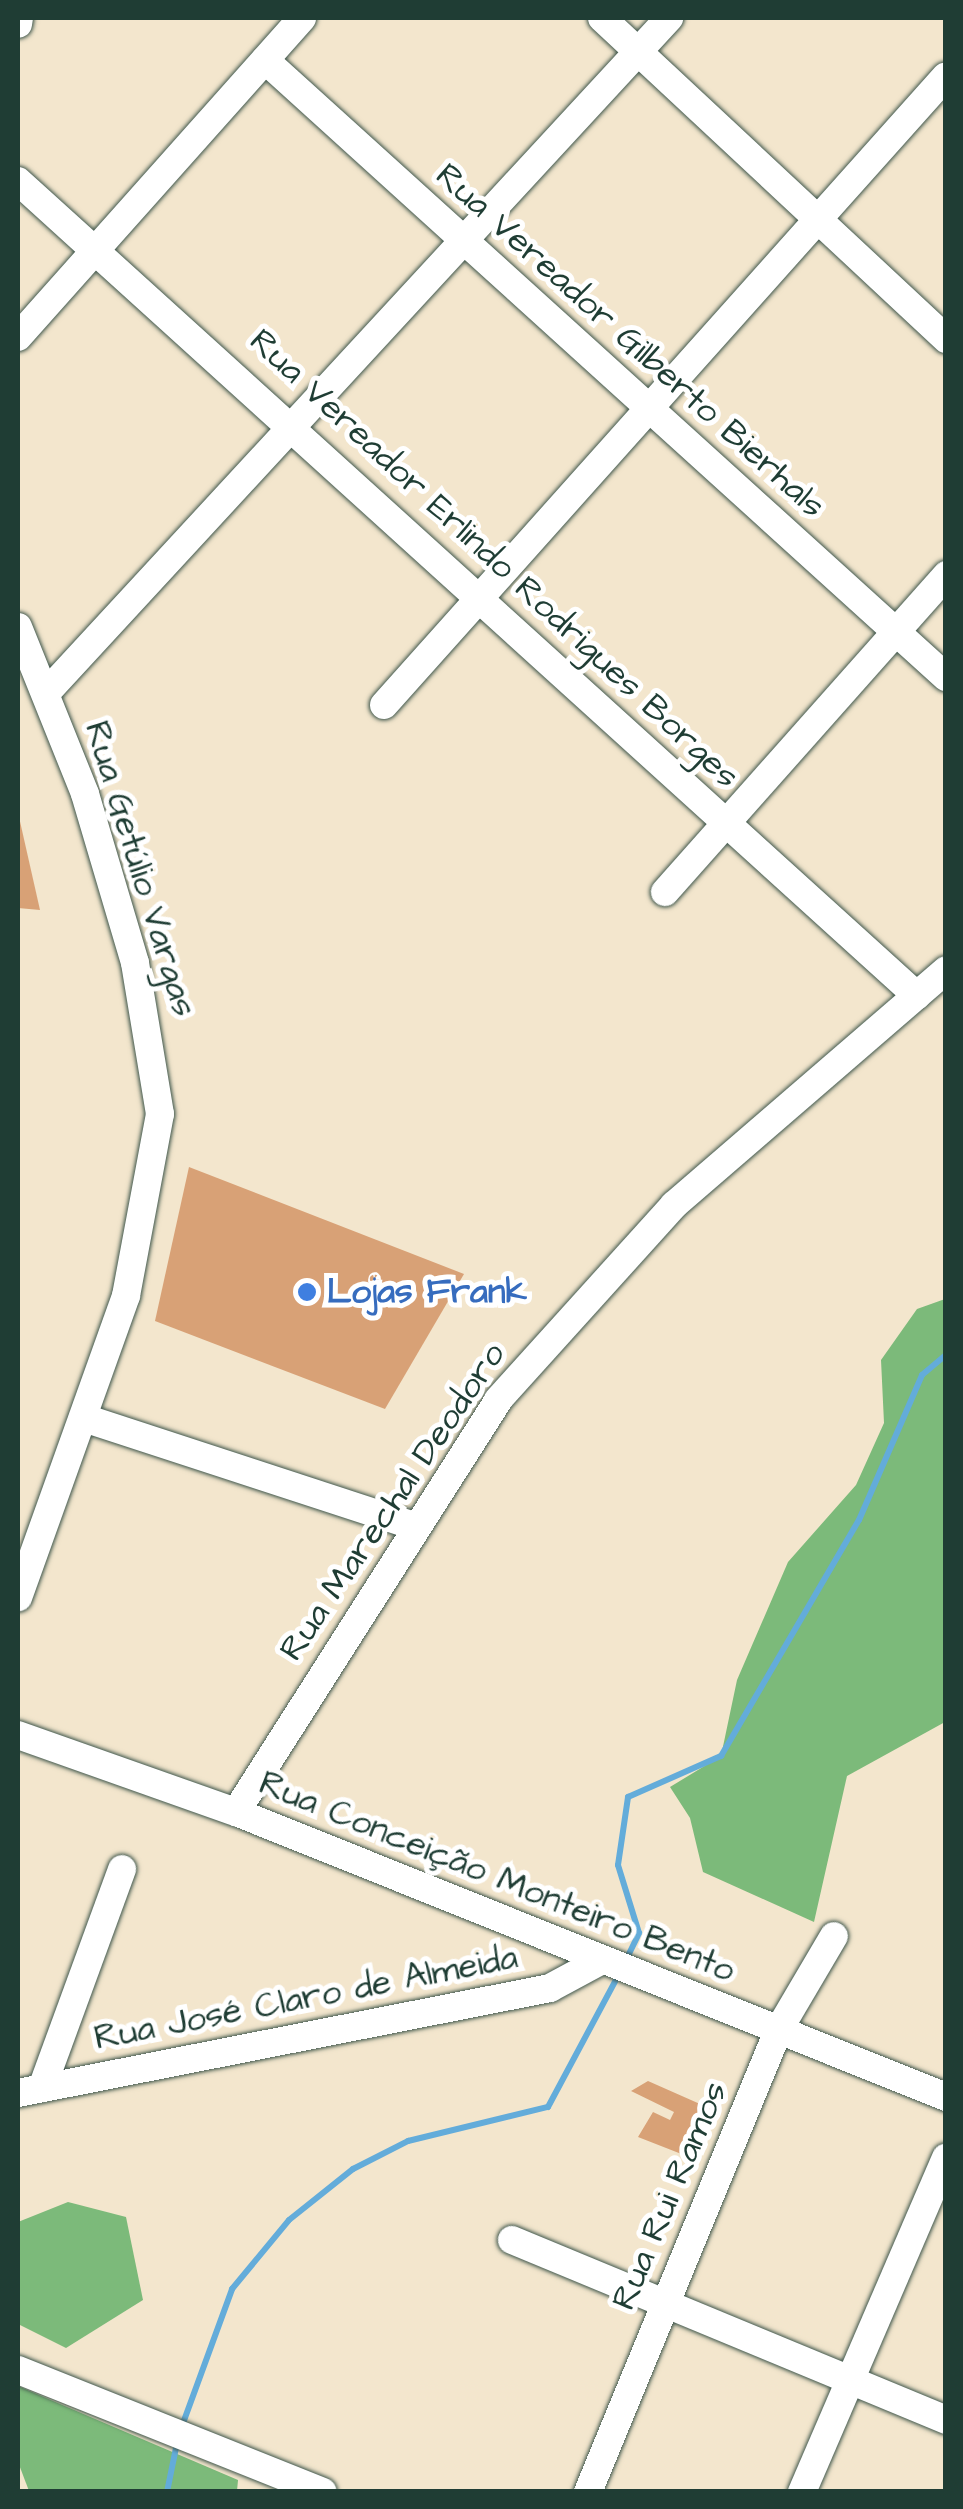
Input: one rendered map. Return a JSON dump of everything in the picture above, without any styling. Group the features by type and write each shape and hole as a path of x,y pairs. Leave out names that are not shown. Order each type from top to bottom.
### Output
{"street":[{"path":"18,337 302,18"},
{"path":"602,18 946,339"},
{"path":"46,692 295,428 669,18"},
{"name":"Rua Vereador Gilberto Bierhals","path":"264,60 946,677"},
{"path":"384,705 476,596 946,76"},
{"name":"Rua Vereador Erlindo Rodrigues Borges","path":"18,181 100,247 476,596 918,996"},
{"path":"665,892 722,820 946,574"},
{"name":"Rua Getúlio Vargas","path":"18,627 46,692 134,963 160,1114 126,1296 87,1419 18,1597"},
{"name":"Rua Marechal Deodoro","path":"236,1812 414,1526 498,1400 620,1262 946,970"},
{"path":"87,1419 414,1526"},
{"name":"Rua Conceição Monteiro Bento","path":"18,1735 236,1812 946,2096"},
{"path":"30,2091 122,1869"},
{"name":"Rua Rui Ramos","path":"588,2492 778,2032 834,1936"},
{"name":"Rua José Claro de Almeida","path":"30,2091 550,1988 606,1961"},
{"path":"802,2492 946,2158"},
{"path":"512,2240 663,2310 946,2420"},
{"path":"18,2370 323,2492"}],"green space":[{"path":"945,1299 945,1722 847,1776 814,1922 703,1872 690,1818 670,1787 721,1756 737,1680 788,1562 856,1485 884,1423 881,1360 917,1309"},
{"path":"68,2202 126,2217 143,2300 66,2348 18,2324 18,2222"},
{"path":"18,2386 238,2480 237,2491 29,2491 18,2462"}],"building":[{"path":"19,817 40,910 18,908"},
{"name":"Lojas Frank","path":"189,1167 464,1274 385,1409 155,1321"},
{"path":"648,2081 700,2104 708,2123 697,2147 689,2143 684,2155 638,2137 653,2112 670,2120 674,2112 631,2091"}],"waterway":[{"path":"626,1960 639,1933 618,1865 628,1797 721,1756 859,1520 922,1375 946,1355"},
{"path":"182,2426 232,2289 289,2220 353,2169 408,2141 548,2107 618,1976"},
{"path":"167,2492 177,2443"}],"place":[{"name":"Lojas Frank","path":"307,1292"}]}
